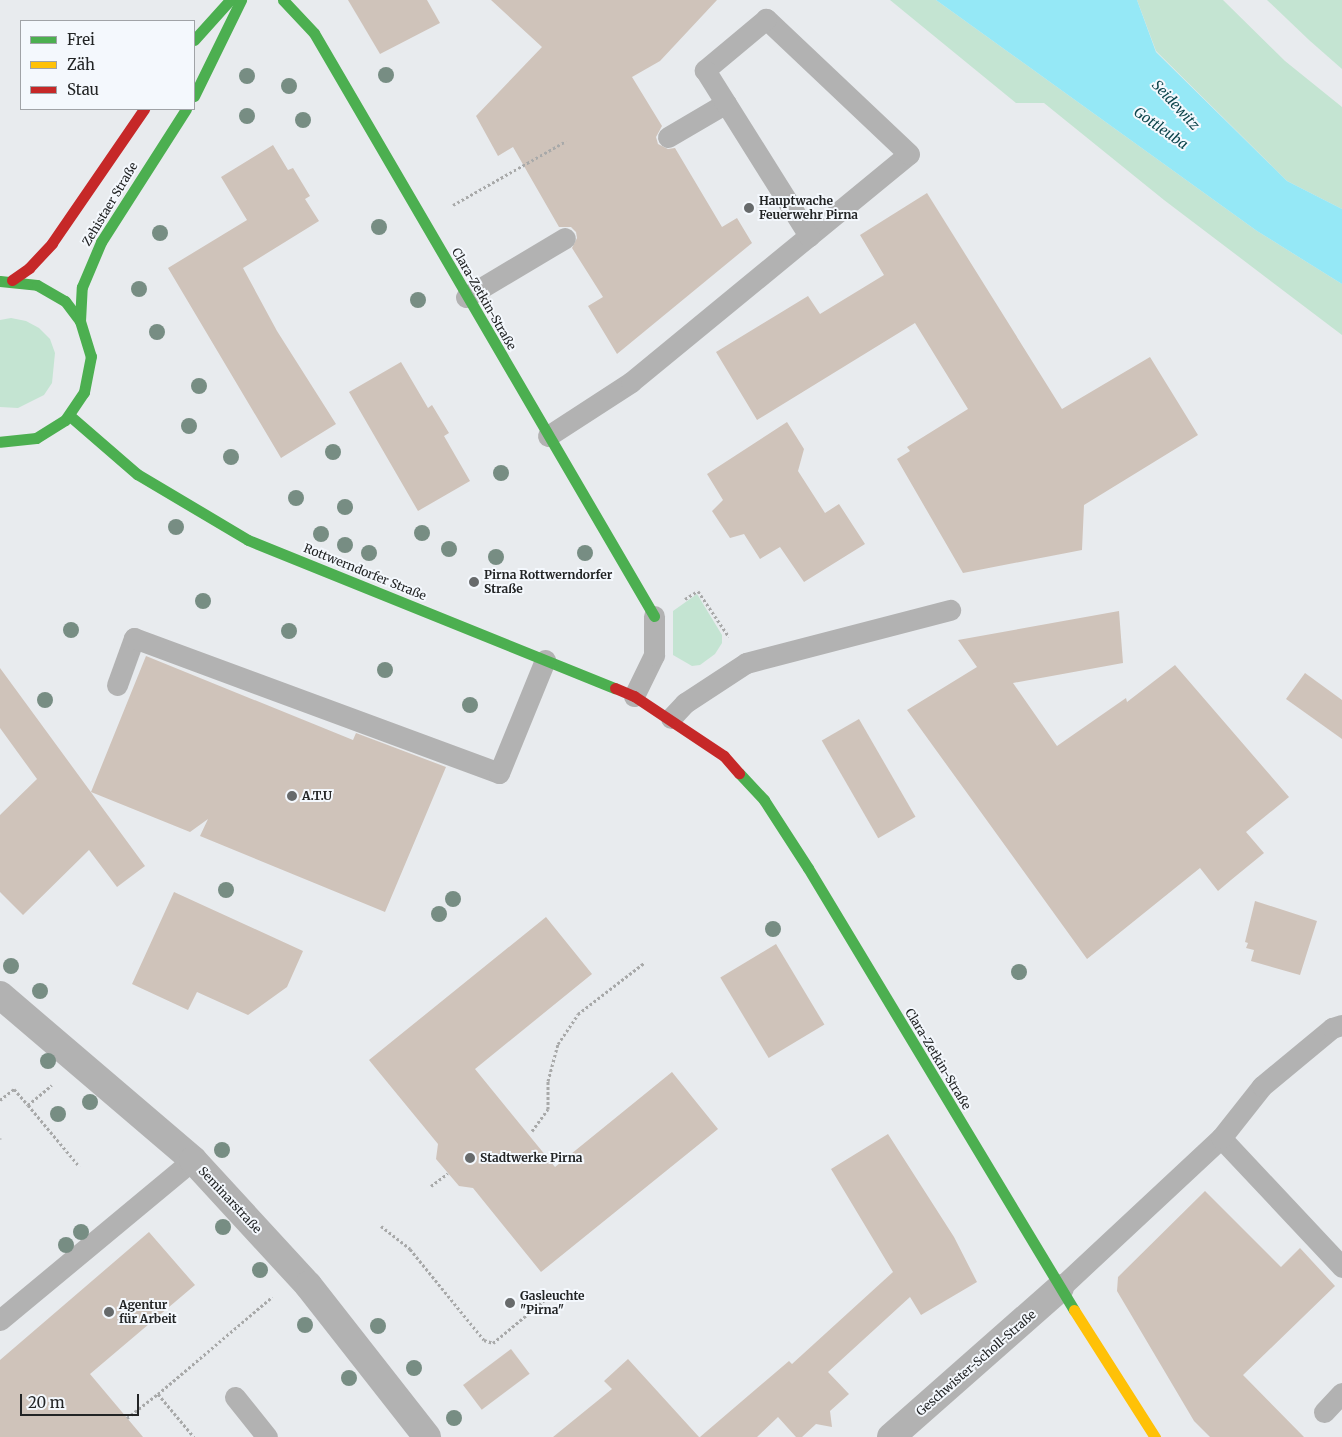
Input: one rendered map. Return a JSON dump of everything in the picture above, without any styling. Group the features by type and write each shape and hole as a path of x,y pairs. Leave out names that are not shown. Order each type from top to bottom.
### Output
{"main road":[{"path":"195,39 230,0"},
{"path":"195,94 206,77 240,0"},
{"name":"Clara-Zetkin-Straße","path":"283,0 314,33 466,297 654,616"},
{"name":"Zehistaer Straße","path":"12,280 29,268 52,242 143,110"},
{"name":"Zehistaer Straße","path":"80,321 82,287 101,242 185,110"},
{"path":"0,281 12,280 52,291 71,307 80,321 90,347 91,365 84,392 70,416 36,438 0,442"},
{"name":"Rottwerndorfer Straße","path":"70,416 107,451 137,474 248,540 634,696 671,718"},
{"name":"Clara-Zetkin-Straße","path":"671,718 724,756 764,800 1060,1288 1155,1437"}],"street":[{"name":"Seminarstraße","path":"0,995 76,1062 140,1111 193,1160 298,1274 427,1437"},
{"name":"Geschwister-Scholl-Straße","path":"891,1437 1060,1288"}],"lane":[{"path":"548,436 631,382 809,236 908,154 766,19 705,70 809,236"},
{"path":"668,137 726,104"},
{"path":"466,297 565,238"},
{"path":"671,718 685,703 746,663 950,610"},
{"path":"634,696 654,655 654,616"},
{"path":"117,685 134,638 499,773 545,660"},
{"path":"1060,1288 1221,1138 1262,1086 1332,1028 1342,1025"},
{"path":"1221,1138 1342,1268"},
{"path":"0,1320 193,1160"},
{"path":"1324,1412 1342,1394"},
{"path":"235,1397 267,1437"}],"path":[{"path":"424,222 566,141"},
{"path":"654,616 698,591 746,663"},
{"path":"532,1132 548,1109 548,1081 558,1044 578,1014 644,962"},
{"path":"28,1105 76,1062"},
{"path":"0,1100 14,1089 78,1166"},
{"path":"431,1186 448,1173"},
{"path":"381,1226 410,1249 484,1340 492,1343 547,1298 559,1298"},
{"path":"127,1418 158,1394 298,1274"},
{"path":"158,1394 194,1437"}],"green space":[{"path":"890,0 936,0 1257,231 1342,284 1342,335 1164,200 1044,103 1016,103"},
{"path":"1137,0 1223,0 1285,61 1342,107 1342,209 1287,181 1156,51"},
{"path":"1267,0 1342,0 1342,69 1309,40"},
{"path":"11,318 26,321 39,328 50,339 55,353 52,383 44,395 18,408 0,407 0,320"},
{"path":"697,594 722,635 722,643 715,654 700,665 692,666 673,655 673,611"}],"water":[{"path":"936,0 1137,0 1156,52 1287,181 1342,209 1342,284 1257,231"}],"building":[{"path":"348,0 427,0 440,23 380,54"},
{"path":"491,0 717,0 660,61 632,77 662,126 656,137 658,144 668,149 675,148 722,227 737,218 752,243 617,354 588,306 603,297 572,248 577,238 576,232 571,227 559,227 513,147 498,156 476,116 542,47"},
{"path":"273,145 288,170 293,168 310,196 305,199 319,221 243,268 277,331 336,424 281,458 168,268 247,220 221,177"},
{"path":"927,193 1062,409 1150,357 1198,435 1084,505 1082,550 963,573 897,459 910,451 907,447 968,409 915,323 757,420 716,352 808,296 820,314 884,275 860,235"},
{"path":"401,362 428,408 432,405 449,433 444,436 470,481 418,511 349,392"},
{"path":"787,422 804,449 798,471 825,513 839,504 865,544 804,582 780,547 760,559 744,534 730,538 712,511 723,500 707,474"},
{"path":"1119,611 1123,663 1013,683 1057,746 1126,698 1127,702 1175,665 1289,797 1246,832 1264,853 1218,891 1200,868 1087,959 907,710 977,667 958,640"},
{"name":"A.T.U","path":"146,656 353,740 356,733 446,767 385,912 200,836 208,819 190,832 91,792"},
{"path":"0,668 145,866 117,887 89,850 23,915 0,892 0,815 37,779 0,728"},
{"path":"1305,673 1342,700 1342,739 1286,699"},
{"path":"859,719 916,817 878,838 822,740"},
{"path":"174,892 303,951 287,987 248,1015 197,992 188,1010 132,984"},
{"path":"1255,901 1317,921 1300,975 1251,961 1254,950 1246,948 1248,943 1245,942"},
{"path":"546,917 592,974 475,1069 555,1167 672,1072 718,1129 541,1272 473,1188 459,1186 436,1159 438,1144 369,1060"},
{"path":"776,944 824,1025 769,1058 720,977"},
{"path":"888,1134 954,1237 977,1282 921,1315 910,1297 828,1372 849,1394 830,1411 832,1427 816,1424 802,1437 796,1437 778,1417 757,1437 700,1437 789,1361 792,1364 893,1272 831,1169"},
{"path":"1205,1191 1281,1267 1300,1248 1335,1286 1243,1375 1304,1437 1210,1437 1194,1421 1117,1291 1118,1277"},
{"name":"Agentur für Arbeit","path":"149,1232 195,1285 90,1374 143,1437 0,1437 0,1360"},
{"path":"511,1349 530,1374 482,1410 463,1385"},
{"path":"628,1359 699,1437 553,1437 612,1389 604,1381"}],"traffic: fast":[{"path":"195,39 230,0"},
{"path":"195,94 241,0"},
{"path":"283,0 314,33 654,616"},
{"path":"80,321 82,287 101,242 185,110"},
{"path":"0,281 37,285 65,301 80,321 91,356 84,392 65,420 36,438 0,442"},
{"path":"70,416 137,474 248,540 615,688"},
{"path":"739,773 764,800 808,868 1074,1310"}],"traffic: slow":[{"path":"1074,1310 1155,1437"}],"traffic: jam":[{"path":"12,280 29,268 52,243 143,110"},
{"path":"615,688 634,696 724,756 739,773"}],"place":[{"name":"Hauptwache Feuerwehr Pirna","path":"749,208"},
{"name":"Pirna Rottwerndorfer Straße","path":"474,582"},
{"name":"A.T.U","path":"292,796"},
{"name":"Stadtwerke Pirna","path":"470,1158"},
{"name":"Gasleuchte \"Pirna\"","path":"510,1303"},
{"name":"Agentur für Arbeit","path":"109,1312"}],"water label":[{"name":"Seidewitz","path":"1176,105"},
{"name":"Gottleuba","path":"1161,128"}]}
